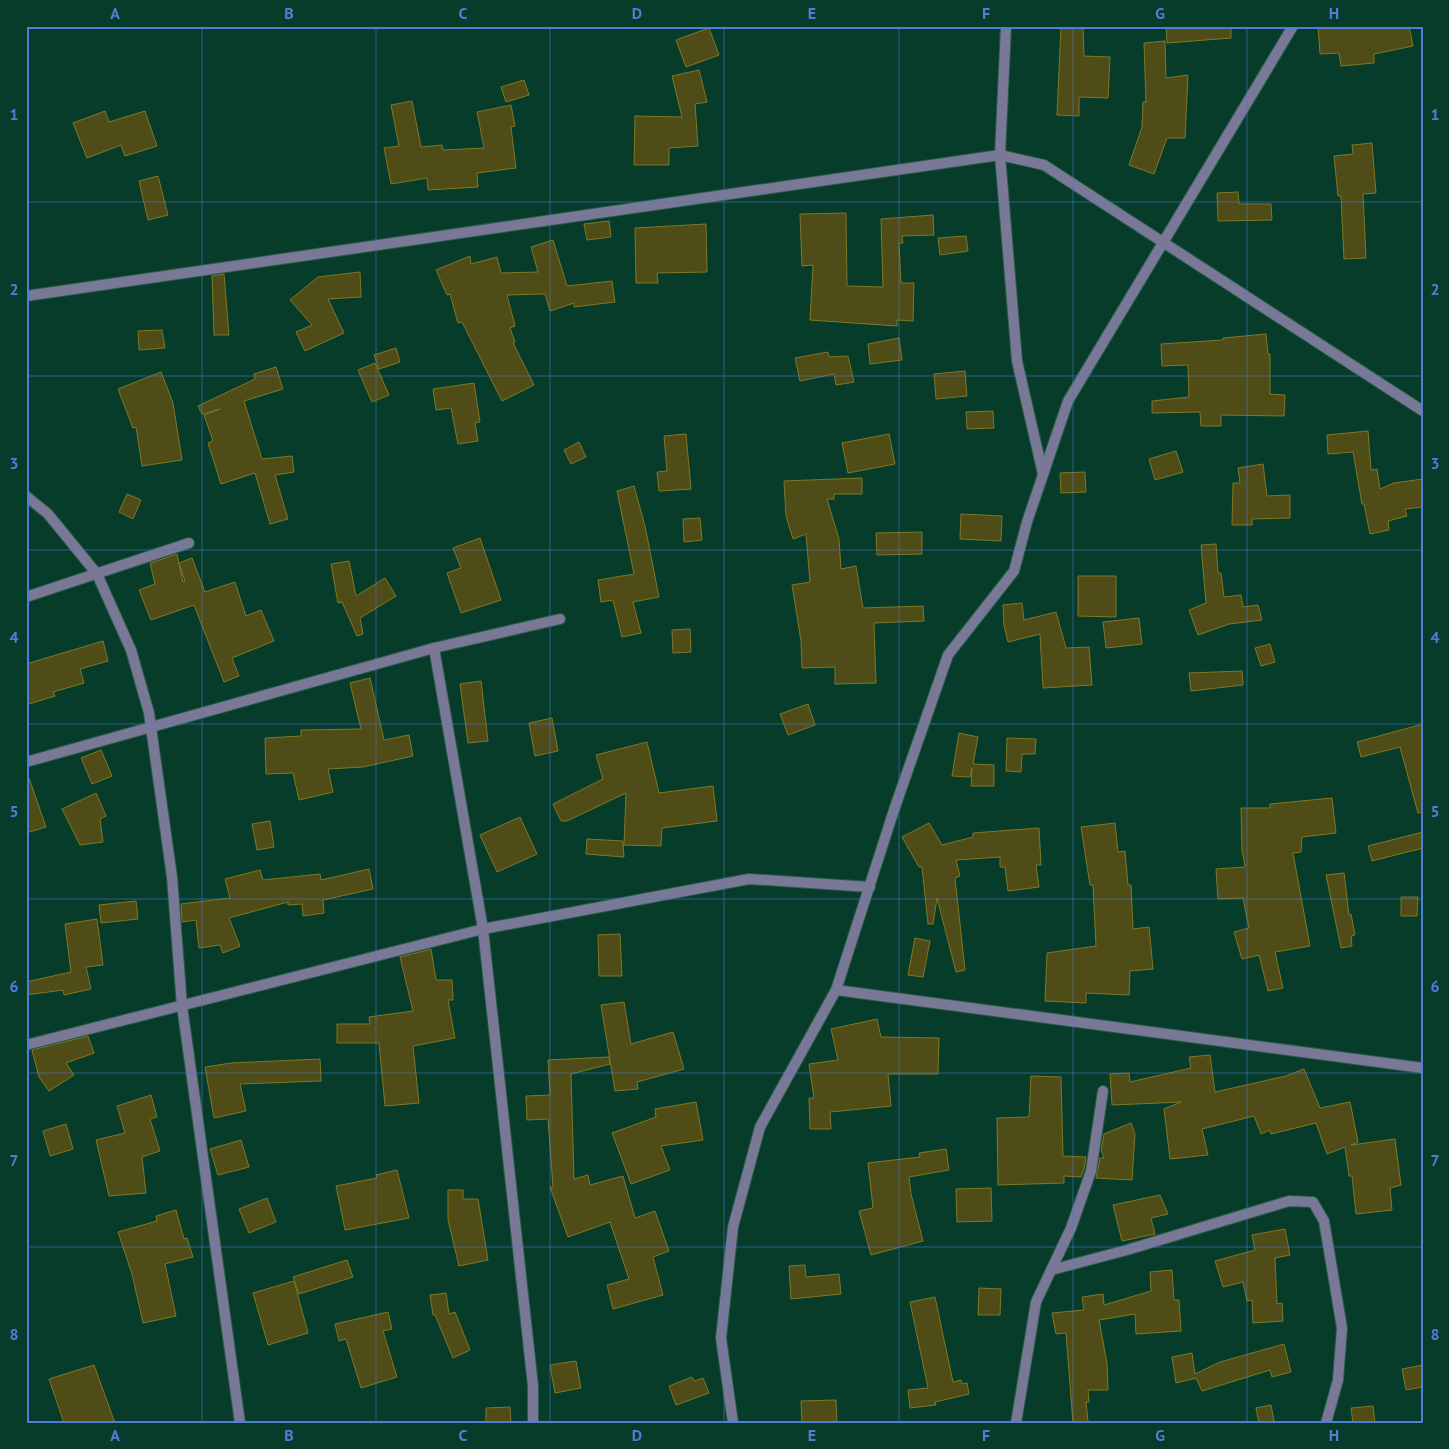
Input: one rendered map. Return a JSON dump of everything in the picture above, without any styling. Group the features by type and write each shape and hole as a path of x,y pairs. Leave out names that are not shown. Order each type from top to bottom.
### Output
{"street":[{"path":"1006,26 1000,156 1017,361 1044,475"},
{"path":"733,1423 720,1338 732,1228 760,1127 836,990 948,655 1014,571 1027,522 1068,401 1293,26"},
{"path":"26,296 1000,156 1044,165 1164,241 1423,411"},
{"path":"26,496 48,514 97,574 131,650 151,726 172,877 182,1006 240,1423"},
{"path":"26,597 189,543"},
{"path":"26,762 434,648 560,619"},
{"path":"434,648 482,929 532,1376 533,1423"},
{"path":"26,1045 482,929 749,879 870,887"},
{"path":"836,990 1423,1068"},
{"path":"1016,1423 1036,1302 1071,1228 1091,1171 1103,1091"},
{"path":"1051,1270 1127,1250 1289,1201 1313,1202 1324,1221 1342,1328 1338,1380 1326,1423"}],"building":[{"path":"1061,26 1083,26 1084,56 1110,57 1108,98 1079,97 1079,116 1057,115"},
{"path":"1166,26 1231,26 1231,38 1167,43"},
{"path":"1318,26 1409,26 1413,46 1374,54 1374,63 1341,66 1339,53 1320,54"},
{"path":"709,28 719,55 686,67 676,40"},
{"path":"1165,41 1166,78 1188,75 1185,138 1167,138 1154,174 1129,165 1142,127 1143,102 1146,102 1144,43"},
{"path":"699,70 707,102 695,104 698,146 669,148 669,165 634,165 635,116 682,117 672,76"},
{"path":"524,80 529,95 506,102 501,87"},
{"path":"412,101 421,147 442,145 443,150 484,148 477,112 511,105 515,126 511,127 516,168 477,173 478,187 428,190 427,178 391,184 384,148 399,146 391,105"},
{"path":"105,111 109,122 145,111 157,146 125,156 121,145 87,158 73,123"},
{"path":"1372,143 1376,193 1363,194 1366,258 1344,259 1341,196 1338,196 1334,156 1353,154 1352,145"},
{"path":"158,176 168,215 148,220 139,181"},
{"path":"1238,192 1239,204 1271,204 1272,220 1218,221 1217,193"},
{"path":"846,213 847,286 883,287 881,219 933,215 934,235 902,236 903,243 899,243 901,283 914,283 913,321 897,320 897,326 810,320 813,265 802,266 800,214"},
{"path":"609,221 611,237 587,240 584,224"},
{"path":"706,224 707,272 657,273 658,283 636,283 635,228"},
{"path":"966,236 968,251 940,255 938,238"},
{"path":"553,240 567,286 612,281 615,302 574,307 574,303 550,311 545,294 507,295 515,326 510,328 515,342 513,343 534,385 502,401 462,322 458,323 450,294 447,295 436,270 470,256 471,264 497,257 501,273 538,272 531,247"},
{"path":"360,272 361,297 328,299 344,333 305,351 296,332 312,325 290,300 318,277"},
{"path":"224,274 229,335 214,335 212,276"},
{"path":"162,330 165,348 139,350 138,331"},
{"path":"1266,334 1268,354 1270,354 1270,394 1285,395 1284,416 1221,415 1221,426 1201,426 1200,412 1152,413 1152,401 1189,397 1188,365 1162,366 1161,344 1223,340 1223,338"},
{"path":"899,338 902,360 870,364 868,344"},
{"path":"396,348 400,362 379,369 374,355"},
{"path":"828,352 829,357 848,356 854,382 836,385 834,374 800,381 795,358"},
{"path":"375,363 389,395 372,402 358,370"},
{"path":"276,367 283,389 244,401 262,459 292,456 294,472 275,475 288,519 270,524 255,473 221,484 208,443 213,441 204,415 220,409 202,414 198,406 255,379 254,374"},
{"path":"965,371 967,396 936,399 934,374"},
{"path":"161,372 173,403 182,460 142,466 136,427 133,428 118,389"},
{"path":"474,383 480,422 475,423 478,441 458,444 451,408 436,410 433,389"},
{"path":"993,411 994,428 967,429 966,412"},
{"path":"1368,431 1371,470 1377,469 1380,489 1394,483 1423,479 1423,507 1405,509 1407,516 1388,521 1389,530 1370,534 1364,504 1362,504 1353,452 1328,454 1327,435"},
{"path":"686,434 691,489 659,491 657,472 667,471 664,436"},
{"path":"889,434 895,464 848,473 842,443"},
{"path":"579,442 586,457 571,464 564,450"},
{"path":"1176,451 1183,472 1155,480 1149,459"},
{"path":"1263,464 1267,496 1290,495 1290,518 1252,519 1252,525 1232,525 1233,483 1240,483 1238,468"},
{"path":"1085,472 1086,492 1061,493 1060,473"},
{"path":"862,478 862,494 834,494 834,499 827,499 839,539 841,569 856,566 863,608 923,606 924,621 874,623 876,683 835,684 835,667 802,668 801,641 792,585 810,582 806,534 793,539 786,516 784,481"},
{"path":"634,486 645,526 659,597 633,602 641,633 622,637 613,600 601,602 598,580 634,574 617,491"},
{"path":"127,494 141,500 133,519 119,512"},
{"path":"961,514 1002,516 1001,541 960,539"},
{"path":"700,518 702,540 684,542 683,519"},
{"path":"922,532 922,554 877,555 876,533"},
{"path":"480,538 501,600 461,613 447,573 461,568 453,548"},
{"path":"1216,544 1218,573 1221,573 1224,597 1241,595 1243,607 1258,605 1262,620 1229,624 1198,635 1189,610 1206,603 1201,545"},
{"path":"177,554 183,582 185,581 179,563 192,558 205,592 235,582 246,616 261,610 274,641 232,658 239,676 224,682 194,605 151,620 139,590 155,584 150,563"},
{"path":"349,561 356,596 385,578 396,596 360,618 363,634 357,636 342,602 338,603 331,564"},
{"path":"1078,576 1116,576 1116,617 1078,616"},
{"path":"1022,603 1024,620 1056,612 1066,648 1089,647 1092,685 1043,688 1040,634 1008,642 1004,625 1003,605"},
{"path":"1139,618 1142,644 1106,648 1103,622"},
{"path":"690,629 691,652 673,653 672,630"},
{"path":"103,641 108,661 80,669 84,683 53,692 55,696 26,705 26,664"},
{"path":"1270,644 1275,662 1261,666 1255,648"},
{"path":"1242,671 1243,685 1191,691 1189,673"},
{"path":"370,678 384,740 409,735 413,756 363,767 328,769 333,792 299,800 293,773 266,774 265,738 301,736 301,730 361,729 350,683"},
{"path":"481,681 488,741 468,743 460,684"},
{"path":"808,704 815,725 788,735 780,714"},
{"path":"552,718 558,751 535,756 529,723"},
{"path":"1423,724 1423,812 1418,813 1400,747 1361,757 1357,742"},
{"path":"959,733 978,737 973,764 994,765 994,786 971,786 972,768 970,777 952,776"},
{"path":"1007,738 1036,739 1035,754 1022,754 1021,772 1006,771"},
{"path":"647,742 659,793 713,786 717,821 662,828 661,846 624,845 626,793 567,821 561,821 553,804 603,779 596,755"},
{"path":"101,750 112,776 92,784 81,758"},
{"path":"29,778 46,827 26,833 26,779"},
{"path":"96,793 106,816 100,819 103,842 80,845 62,809"},
{"path":"1332,798 1336,833 1302,837 1301,852 1293,853 1310,946 1275,952 1283,988 1268,991 1259,955 1242,959 1234,932 1249,928 1243,898 1218,899 1216,869 1245,867 1242,850 1241,808 1270,808 1270,804"},
{"path":"520,817 537,854 497,872 480,835"},
{"path":"270,821 274,847 257,850 252,824"},
{"path":"929,823 942,845 973,837 973,833 1039,828 1041,865 1036,865 1039,887 1008,891 1005,867 1000,867 1000,857 956,860 960,876 955,878 965,970 956,972 937,898 933,924 928,924 922,867 919,867 902,837"},
{"path":"1115,823 1118,852 1125,851 1128,885 1131,885 1133,929 1149,927 1153,969 1130,971 1129,995 1086,993 1086,1003 1045,1001 1047,953 1096,946 1093,885 1090,885 1081,827"},
{"path":"1423,832 1423,848 1372,861 1368,846"},
{"path":"587,839 623,841 624,857 586,854"},
{"path":"369,869 373,889 323,900 324,913 303,916 302,904 288,905 288,902 229,918 240,946 223,953 220,945 199,948 196,920 182,922 181,904 230,898 225,879 260,870 263,880 320,874 321,880"},
{"path":"1344,873 1349,915 1351,914 1355,935 1351,936 1352,946 1341,948 1326,875"},
{"path":"1401,897 1418,897 1417,916 1401,916"},
{"path":"136,901 138,919 101,923 99,905"},
{"path":"97,919 103,965 86,967 91,989 64,995 63,990 26,995 26,982 71,972 65,924"},
{"path":"620,934 622,976 599,976 598,935"},
{"path":"915,938 930,941 923,977 908,975"},
{"path":"431,949 436,980 452,980 453,1000 448,1000 455,1038 413,1046 419,1103 385,1106 379,1043 337,1043 337,1024 370,1024 369,1017 413,1011 400,957"},
{"path":"624,1002 631,1044 673,1032 684,1069 637,1082 638,1089 615,1091 601,1005"},
{"path":"877,1019 881,1037 939,1038 938,1074 888,1074 891,1106 830,1112 831,1129 810,1129 809,1098 814,1098 809,1064 838,1060 831,1029"},
{"path":"88,1036 94,1053 66,1063 74,1075 49,1091 39,1077 32,1050"},
{"path":"1210,1055 1215,1092 1286,1076 1304,1069 1320,1108 1350,1102 1358,1142 1351,1145 1395,1139 1401,1185 1390,1188 1392,1210 1356,1214 1352,1176 1349,1176 1345,1147 1327,1154 1316,1123 1271,1134 1270,1130 1261,1134 1254,1116 1202,1129 1208,1155 1170,1159 1164,1109 1181,1102 1112,1105 1110,1074 1129,1073 1130,1082 1191,1068 1189,1057"},
{"path":"609,1057 610,1064 571,1074 574,1179 588,1175 590,1185 623,1176 635,1218 655,1211 669,1251 653,1257 663,1295 613,1309 607,1285 629,1279 610,1222 568,1237 550,1187 553,1187 548,1119 527,1120 526,1096 550,1095 548,1060"},
{"path":"320,1059 321,1081 240,1084 246,1111 214,1118 205,1067 231,1063"},
{"path":"1031,1076 1061,1077 1063,1156 1086,1157 1084,1169 1081,1177 1064,1176 1064,1183 998,1185 997,1118 1029,1117"},
{"path":"151,1095 157,1117 150,1119 160,1151 142,1157 146,1193 109,1196 96,1140 125,1133 117,1106"},
{"path":"696,1102 703,1140 661,1146 670,1170 631,1184 612,1133 656,1117 655,1109"},
{"path":"1131,1123 1135,1134 1132,1180 1096,1178 1100,1158 1104,1158 1101,1150 1104,1134"},
{"path":"66,1124 73,1149 50,1156 43,1131"},
{"path":"241,1140 249,1167 218,1175 210,1149"},
{"path":"946,1149 949,1170 909,1177 911,1194 923,1241 871,1255 859,1211 873,1208 868,1163 920,1157 919,1153"},
{"path":"397,1170 409,1218 345,1230 336,1186 377,1178 376,1175"},
{"path":"991,1188 992,1221 957,1222 956,1189"},
{"path":"448,1190 463,1190 463,1199 478,1199 488,1260 459,1266 448,1220"},
{"path":"1160,1195 1168,1214 1151,1218 1155,1234 1122,1241 1113,1205"},
{"path":"267,1198 276,1222 249,1233 239,1209"},
{"path":"176,1210 184,1239 187,1238 193,1257 165,1264 176,1316 143,1323 132,1274 118,1232 157,1221 156,1216"},
{"path":"1285,1229 1290,1255 1275,1258 1277,1304 1282,1303 1283,1321 1253,1323 1252,1300 1247,1301 1243,1282 1223,1287 1215,1261 1255,1250 1252,1235"},
{"path":"347,1260 353,1277 299,1294 293,1277"},
{"path":"805,1265 806,1277 839,1274 841,1294 791,1299 789,1266"},
{"path":"1172,1270 1174,1300 1179,1300 1181,1331 1136,1334 1135,1314 1099,1320 1107,1363 1108,1390 1088,1390 1089,1402 1086,1402 1088,1422 1073,1423 1066,1333 1056,1334 1052,1313 1084,1310 1082,1297 1103,1294 1104,1305 1151,1291 1150,1272"},
{"path":"294,1281 308,1333 268,1345 253,1293"},
{"path":"979,1288 1001,1289 1000,1315 978,1315"},
{"path":"446,1293 449,1314 455,1312 470,1350 453,1358 435,1315 433,1315 430,1295"},
{"path":"935,1297 953,1382 961,1380 962,1384 967,1383 969,1394 935,1402 936,1405 910,1408 908,1390 928,1388 910,1302"},
{"path":"388,1312 392,1329 383,1331 397,1377 361,1388 346,1339 339,1341 335,1324"},
{"path":"1284,1344 1291,1372 1272,1377 1270,1370 1202,1391 1196,1378 1176,1383 1172,1357 1192,1353 1195,1374 1220,1362"},
{"path":"576,1361 581,1388 555,1393 550,1365"},
{"path":"94,1365 115,1423 64,1423 49,1379"},
{"path":"1423,1365 1423,1387 1406,1390 1402,1369"},
{"path":"692,1377 694,1381 703,1378 709,1393 676,1405 669,1386"},
{"path":"836,1400 837,1423 802,1423 801,1401"},
{"path":"1271,1405 1274,1421 1259,1423 1256,1408"},
{"path":"1373,1406 1375,1423 1353,1423 1351,1408"},
{"path":"510,1407 511,1423 486,1423 486,1408"}]}
